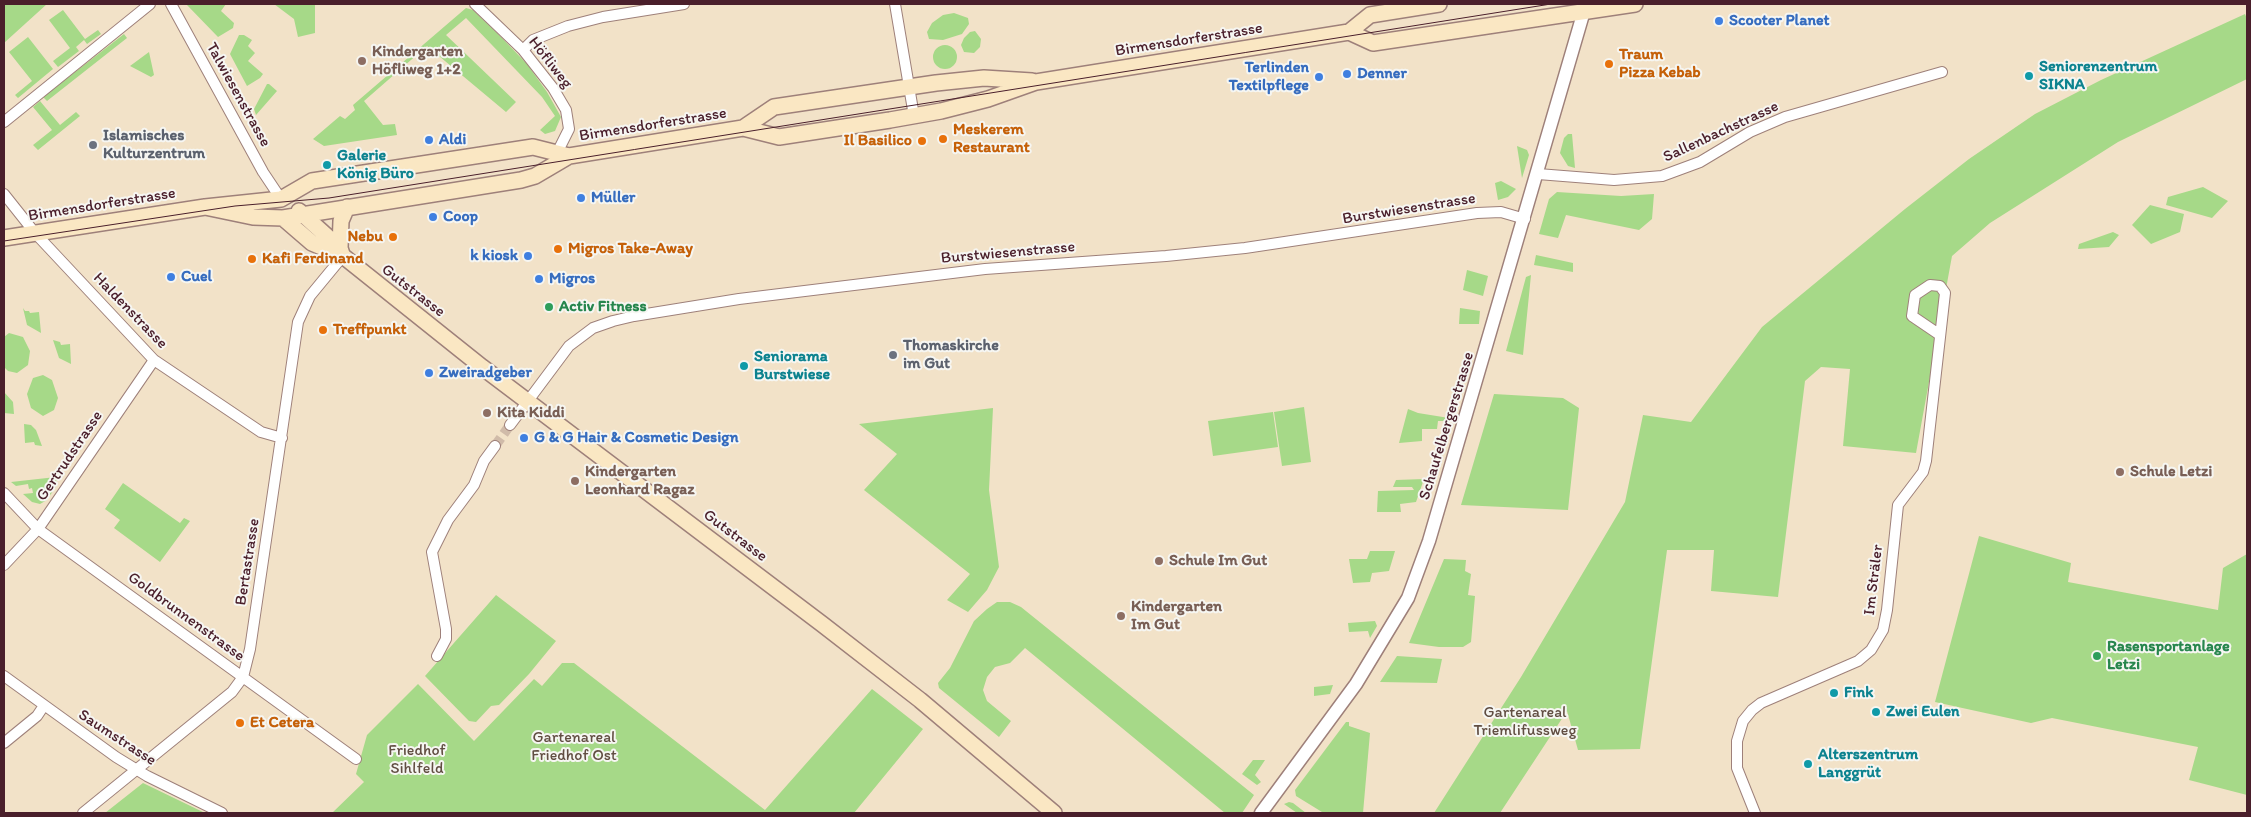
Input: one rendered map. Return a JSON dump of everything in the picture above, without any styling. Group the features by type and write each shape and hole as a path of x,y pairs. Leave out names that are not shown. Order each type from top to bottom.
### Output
{"main road":[{"name":"Birmensdorferstrasse","path":"4,238 205,207 282,200 312,181 533,147 563,155 743,128 779,137 914,116 988,99 1036,82 1349,32 1370,15 1439,4"},
{"path":"1349,32 1373,43 1585,7 1636,4"},
{"name":"Birmensdorferstrasse","path":"743,128 774,108 909,87 984,78 1036,82"},
{"name":"Birmensdorferstrasse","path":"205,207 252,217 283,218 520,180 536,176 563,155"},
{"name":"Gutstrasse","path":"282,200 304,214 341,252 528,401 920,700 1054,813"},
{"path":"341,252 341,221 347,207"},
{"name":"Gutstrasse","path":"283,218 312,243 341,252"}],"street":[{"path":"4,122 150,4"},
{"name":"Talwiesenstrasse","path":"171,4 259,164 282,200"},
{"name":"Höfliweg","path":"475,4 523,50 553,88 566,110 569,129 563,155"},
{"path":"523,50 534,40 568,26 603,17 684,4"},
{"path":"895,4 914,116"},
{"name":"Schaufelbergerstrasse","path":"1261,813 1356,684 1408,598 1429,541 1525,219 1585,7"},
{"name":"Sallenbachstrasse","path":"1538,174 1614,180 1662,176 1700,162 1750,132 1785,117 1942,72"},
{"name":"Haldenstrasse","path":"4,194 35,233 154,360 261,432 282,438"},
{"name":"Burstwiesenstrasse","path":"510,426 570,346 584,334 613,321 646,314 739,298 975,270 1166,256 1246,248 1477,213 1501,212 1525,219"},
{"name":"Bertastrasse","path":"83,813 232,692 243,677 250,649 298,322 302,308 341,252"},
{"name":"Im Sträler","path":"1755,813 1737,768 1737,741 1743,721 1752,710 1761,704 1858,661 1871,650 1882,630 1887,610 1898,505 1925,468 1945,293 1940,286 1930,285 1915,295 1912,316 1940,335"},
{"name":"Gertrudstrasse","path":"4,565 38,529 154,360"},
{"path":"437,656 446,639 446,629 432,552 448,520 474,485 484,461 495,446"},
{"name":"Goldbrunnenstrasse","path":"4,492 38,529 356,759"},
{"name":"Saumstrasse","path":"4,676 44,707 138,770 222,813"},
{"path":"4,742 37,716 44,707"}],"green space":[{"path":"4,4 47,4 4,43"},
{"path":"186,4 226,4 221,11 234,23 233,28 218,37"},
{"path":"274,4 315,4 315,33 298,37 294,19"},
{"path":"466,8 473,10 527,64 547,92 561,117 555,131 545,134 540,130 555,116 542,97 466,18 446,35 516,102 506,112 427,46 364,101 383,125 395,124 397,135 324,146 313,139 340,116 345,119 355,110 353,105"},
{"path":"63,10 85,39 98,30 101,34 87,44 84,40 76,47 79,51 58,67 53,61 70,48 49,20"},
{"path":"954,13 968,18 969,24 962,34 943,40 929,39 927,32 932,23 943,15"},
{"name":"Gartenareal Triemlifussweg","path":"2245,14 2247,19 2247,79 2118,142 1990,223 1952,256 1916,453 1843,446 1850,369 1821,367 1805,381 1778,597 1711,591 1714,550 1667,550 1640,749 1578,750 1567,711 1500,813 1434,813 1521,677 1625,502 1643,415 1691,422 1762,327 1905,209 1969,159 2035,114 2101,80"},
{"path":"975,31 981,39 980,47 974,53 964,52 961,45 964,38 970,32"},
{"path":"124,34 127,38 47,101 43,97"},
{"path":"239,35 244,35 252,40 248,46 255,53 248,61 263,74 247,86 230,54"},
{"path":"28,37 53,69 18,98 15,95 32,81 9,52"},
{"path":"945,45 950,46 956,52 956,62 950,68 945,69 940,68 934,62 933,57 934,52 940,46"},
{"path":"149,52 154,75 151,77 130,66"},
{"path":"267,84 277,91 256,115 254,109"},
{"path":"40,101 60,125 76,112 80,116 38,150 33,145 52,130 33,107"},
{"path":"1568,134 1572,134 1575,168 1568,166 1560,153 1564,138"},
{"path":"1517,146 1527,150 1529,155 1522,178"},
{"path":"1501,181 1516,189 1508,197 1498,200 1495,183"},
{"path":"2203,187 2228,201 2212,218 2166,205 2168,197"},
{"path":"1557,192 1621,196 1654,194 1652,219 1639,230 1566,215 1558,238 1539,234 1549,199"},
{"path":"2150,205 2184,214 2180,232 2151,244 2132,225"},
{"path":"2113,232 2119,235 2109,247 2078,249 2079,244"},
{"path":"1536,255 1573,263 1573,272 1534,265"},
{"path":"1467,270 1488,276 1483,296 1463,290"},
{"path":"1531,275 1523,355 1506,351 1526,277"},
{"path":"23,308 30,313 39,312 41,333 27,325"},
{"path":"1460,308 1480,311 1479,324 1459,324"},
{"path":"9,333 23,337 30,351 28,365 17,373 8,371 4,367 4,337"},
{"path":"53,340 60,342 61,345 70,344 71,364 59,358"},
{"path":"43,375 52,380 58,398 54,410 43,416 31,408 27,394 33,378"},
{"path":"4,392 13,402 14,414 4,413"},
{"path":"1494,394 1563,398 1579,408 1568,510 1461,505"},
{"path":"1304,407 1311,462 1282,466 1274,412"},
{"path":"993,408 989,490 999,567 987,590 968,612 947,600 970,574 864,490 897,454 859,424"},
{"path":"1408,409 1418,413 1449,418 1451,421 1438,421 1437,429 1422,429 1422,441 1399,443"},
{"path":"1273,412 1278,447 1213,456 1208,421"},
{"path":"24,424 31,425 36,430 42,446 35,445 34,442 25,443"},
{"path":"56,477 57,485 47,500 40,504 32,502 23,494 33,493 32,488 29,489 28,484 16,486 11,482"},
{"path":"1424,479 1416,502 1400,504 1401,512 1377,512 1378,491 1414,490 1412,487 1393,487 1396,480"},
{"path":"123,483 180,523 184,518 190,521 160,562 114,528 120,520 105,509"},
{"name":"Rasensportanlage Letzi","path":"1979,536 2071,563 2068,582 2218,610 2223,568 2247,554 2247,795 2189,780 2198,747 2052,718 2031,723 1935,702"},
{"path":"1370,551 1395,551 1389,571 1372,573 1370,582 1353,583 1349,559 1367,559"},
{"path":"1444,559 1466,560 1465,571 1471,574 1468,595 1475,596 1471,642 1463,647 1439,647 1409,643"},
{"name":"Gartenareal Friedhof Ost","path":"496,595 556,641 529,674 499,705 491,706 476,722 469,721 425,676"},
{"path":"997,602 1010,602 1021,607 1254,795 1242,813 1225,813 1025,648 1010,663 995,667 987,677 983,690 987,701 1011,721 999,737 939,688 938,683 950,668 974,621"},
{"path":"1375,621 1377,626 1370,638 1368,631 1349,632 1348,623"},
{"path":"1397,656 1442,659 1437,683 1380,682"},
{"name":"Gartenareal Friedhof Ost","path":"562,663 574,663 765,810 872,689 923,729 854,813 332,813 364,782 356,774 367,735 418,684 474,741 534,679 542,686"},
{"path":"1333,685 1330,694 1314,696 1314,687"},
{"path":"1346,722 1349,722 1349,726 1370,733 1363,813 1322,812 1296,796 1295,790"},
{"path":"1253,760 1265,760 1255,775 1261,782 1257,785 1242,774"},
{"path":"143,783 205,813 105,813"},
{"path":"1289,802 1306,813 1297,813 1284,804"}],"tunnel":[{"path":"495,446 510,425"}],"tram line":[{"path":"4,241 235,206 329,198 1551,4"}],"place":[{"name":"Scooter Planet","path":"1719,21"},
{"name":"Kindergarten Höfliweg 1+2","path":"362,61"},
{"name":"Traum Pizza Kebab","path":"1609,64"},
{"name":"Denner","path":"1347,74"},
{"name":"Seniorenzentrum SIKNA","path":"2029,76"},
{"name":"Terlinden Textilpflege","path":"1319,77"},
{"name":"Meskerem Restaurant","path":"943,139"},
{"name":"Aldi","path":"429,140"},
{"name":"Il Basilico","path":"922,141"},
{"name":"Islamisches Kulturzentrum","path":"93,145"},
{"name":"Galerie König Büro","path":"327,165"},
{"name":"Müller","path":"581,198"},
{"name":"Coop","path":"433,217"},
{"name":"Nebu","path":"393,237"},
{"name":"Migros Take-Away","path":"558,249"},
{"name":"k kiosk","path":"528,256"},
{"name":"Kafi Ferdinand","path":"252,259"},
{"name":"Cuel","path":"171,277"},
{"name":"Migros","path":"539,279"},
{"name":"Activ Fitness","path":"549,307"},
{"name":"Treffpunkt","path":"323,330"},
{"name":"Thomaskirche im Gut","path":"893,355"},
{"name":"Seniorama Burstwiese","path":"744,366"},
{"name":"Zweiradgeber","path":"429,373"},
{"name":"Kita Kiddi","path":"487,413"},
{"name":"G & G Hair & Cosmetic Design","path":"524,438"},
{"name":"Schule Letzi","path":"2120,472"},
{"name":"Kindergarten Leonhard Ragaz","path":"575,481"},
{"name":"Schule Im Gut","path":"1159,561"},
{"name":"Kindergarten Im Gut","path":"1121,616"},
{"name":"Rasensportanlage Letzi","path":"2097,656"},
{"name":"Fink","path":"1834,693"},
{"name":"Zwei Eulen","path":"1876,712"},
{"name":"Et Cetera","path":"240,723"},
{"name":"Alterszentrum Langgrüt","path":"1808,764"}],"park label":[{"name":"Friedhof Sihlfeld","path":"417,760"}]}
